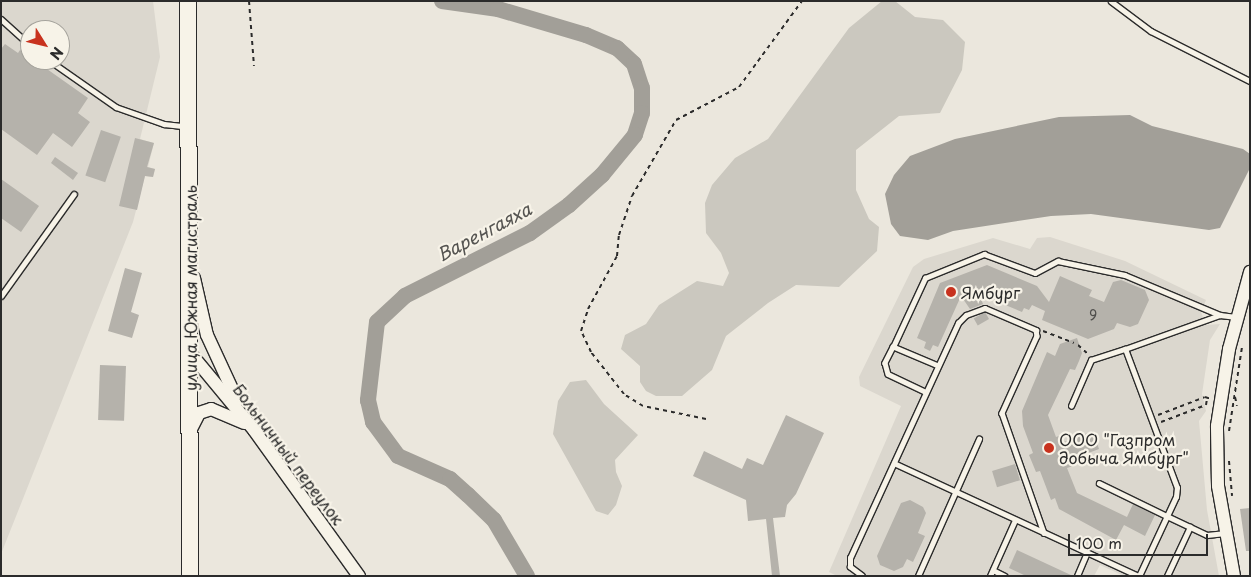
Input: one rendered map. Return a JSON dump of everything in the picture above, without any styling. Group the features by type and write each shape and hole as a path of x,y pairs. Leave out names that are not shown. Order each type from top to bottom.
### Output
{"highway":[{"name":"улица Южная магистраль","path":"188,1 191,258 190,576"}],"street":[{"path":"191,258 200,306 212,349 254,430"},
{"path":"1234,576 1225,533 1216,457 1213,400 1250,272"},
{"name":"Больничный переулок","path":"191,354 254,430 359,576"},
{"path":"190,431 195,418 211,409 226,412 254,430"}],"lane":[{"path":"1111,1 1151,31 1250,81"},
{"path":"1,18 20,36"},
{"path":"64,70 122,110 164,124 190,126"},
{"path":"1,296 74,194"},
{"path":"926,392 888,374 885,363 925,278 984,254 1035,273 1058,261 1125,275 1220,315 1236,317"},
{"path":"862,576 853,571 850,558 958,323 978,310 992,309 1034,327 1037,336 1002,413 1044,533"},
{"path":"1071,406 1092,360 1125,350 1220,315"},
{"path":"893,347 938,366"},
{"path":"894,464 1138,576 1176,497 1177,488 1125,350"},
{"path":"918,576 979,439"},
{"path":"1099,483 1210,536 1225,533"},
{"path":"990,576 1015,520"},
{"path":"1167,576 1190,527"},
{"path":"1077,576 1088,553"},
{"path":"993,570 1005,576"}],"path":[{"path":"249,1 254,66"},
{"path":"706,420 643,406 624,394 591,352 581,331 588,309 617,256 619,235 632,196 676,120 739,87 802,1"},
{"path":"1034,327 1074,343"},
{"path":"1228,438 1243,340"},
{"path":"1078,345 1084,348 1092,360"},
{"path":"1235,395 1237,406"},
{"path":"1151,417 1205,397 1233,403"},
{"path":"1154,425 1206,405 1213,400"},
{"path":"1229,459 1232,504"}],"shaded area":[{"path":"1,1 153,1 160,57 140,139 154,143 148,167 155,169 153,177 145,176 133,222 1,554"},
{"path":"882,1 895,1 915,17 943,20 965,42 962,70 940,113 899,116 856,150 856,190 869,219 879,227 877,251 839,287 796,285 768,303 726,336 712,370 682,396 656,396 646,391 640,382 640,366 621,349 625,335 646,324 659,305 697,281 723,286 729,273 721,253 706,233 705,203 712,185 735,158 768,139 849,28"},
{"path":"1130,115 1152,126 1243,149 1250,154 1250,168 1220,228 1209,230 1091,214 1051,216 953,231 928,240 900,236 891,224 885,194 894,175 910,156 955,139 1059,117"},
{"name":"ООО \"Газпром добыча Ямбург\"","path":"1050,237 1125,261 1206,300 1201,312 1206,325 1220,324 1210,340 1202,394 1206,411 1199,421 1207,510 1219,576 1124,576 1100,565 1094,576 837,576 829,572 901,406 860,386 859,377 913,267 924,259 993,238 1030,249 1037,238"},
{"path":"586,380 604,404 638,435 615,460 616,472 622,486 616,505 608,515 596,511 553,434 558,401 570,382"}],"building":[{"path":"5,44 18,53 20,50 20,70 48,70 88,98 78,113 90,122 72,147 53,133 37,155 1,129 1,49"},
{"path":"101,130 121,137 105,182 85,175"},
{"path":"135,138 154,143 147,167 155,169 153,177 145,176 137,210 119,206"},
{"path":"55,157 78,173 73,180 51,163"},
{"path":"1,179 39,206 21,232 1,218"},
{"path":"987,265 1037,286 1049,302 1060,276 1092,290 1089,296 1104,302 1113,282 1121,280 1145,290 1149,300 1138,324 1130,327 1117,323 1114,329 1088,339 1042,320 1045,311 1032,305 1029,310 1024,308 1022,312 979,294 983,304 970,309 961,296 938,347 933,345 930,351 924,348 926,342 917,338 940,283"},
{"path":"125,268 142,273 131,312 139,315 132,338 108,331"},
{"path":"985,312 989,319 978,325 974,318"},
{"name":"ООО \"Газпром добыча Ямбург\"","path":"1077,338 1082,353 1079,361 1075,370 1070,369 1048,415 1056,437 1062,435 1064,442 1093,431 1099,449 1070,460 1073,466 1067,468 1077,493 1127,517 1133,504 1155,515 1145,536 1124,525 1116,540 1059,509 1055,498 1051,500 1040,471 1036,472 1029,455 1033,453 1023,426 1022,411 1047,352 1055,356 1060,344"},
{"path":"100,365 126,366 124,421 98,420"},
{"path":"786,415 824,433 796,494 787,505 785,517 773,518 780,576 772,576 766,519 748,521 746,500 693,476 704,451 742,469 747,458 763,465"},
{"path":"1015,464 1020,480 997,487 992,471"},
{"path":"910,500 923,507 926,513 918,533 925,536 913,562 907,559 903,567 894,571 880,565 877,556 901,503"},
{"path":"1250,508 1250,551 1246,551 1240,509"},
{"path":"1017,550 1073,576 1026,576 1009,568"}],"waterway":[{"name":"Варенгаяха","path":"442,1 498,9 586,35 617,48 634,64 642,88 642,113 635,135 602,175 569,205 530,233 405,296 377,322 368,400 373,422 398,456 450,479 494,520 527,576"}],"place":[{"name":"Ямбург","path":"951,292"},
{"name":"ООО \"Газпром добыча Ямбург\"","path":"1049,448"}]}
